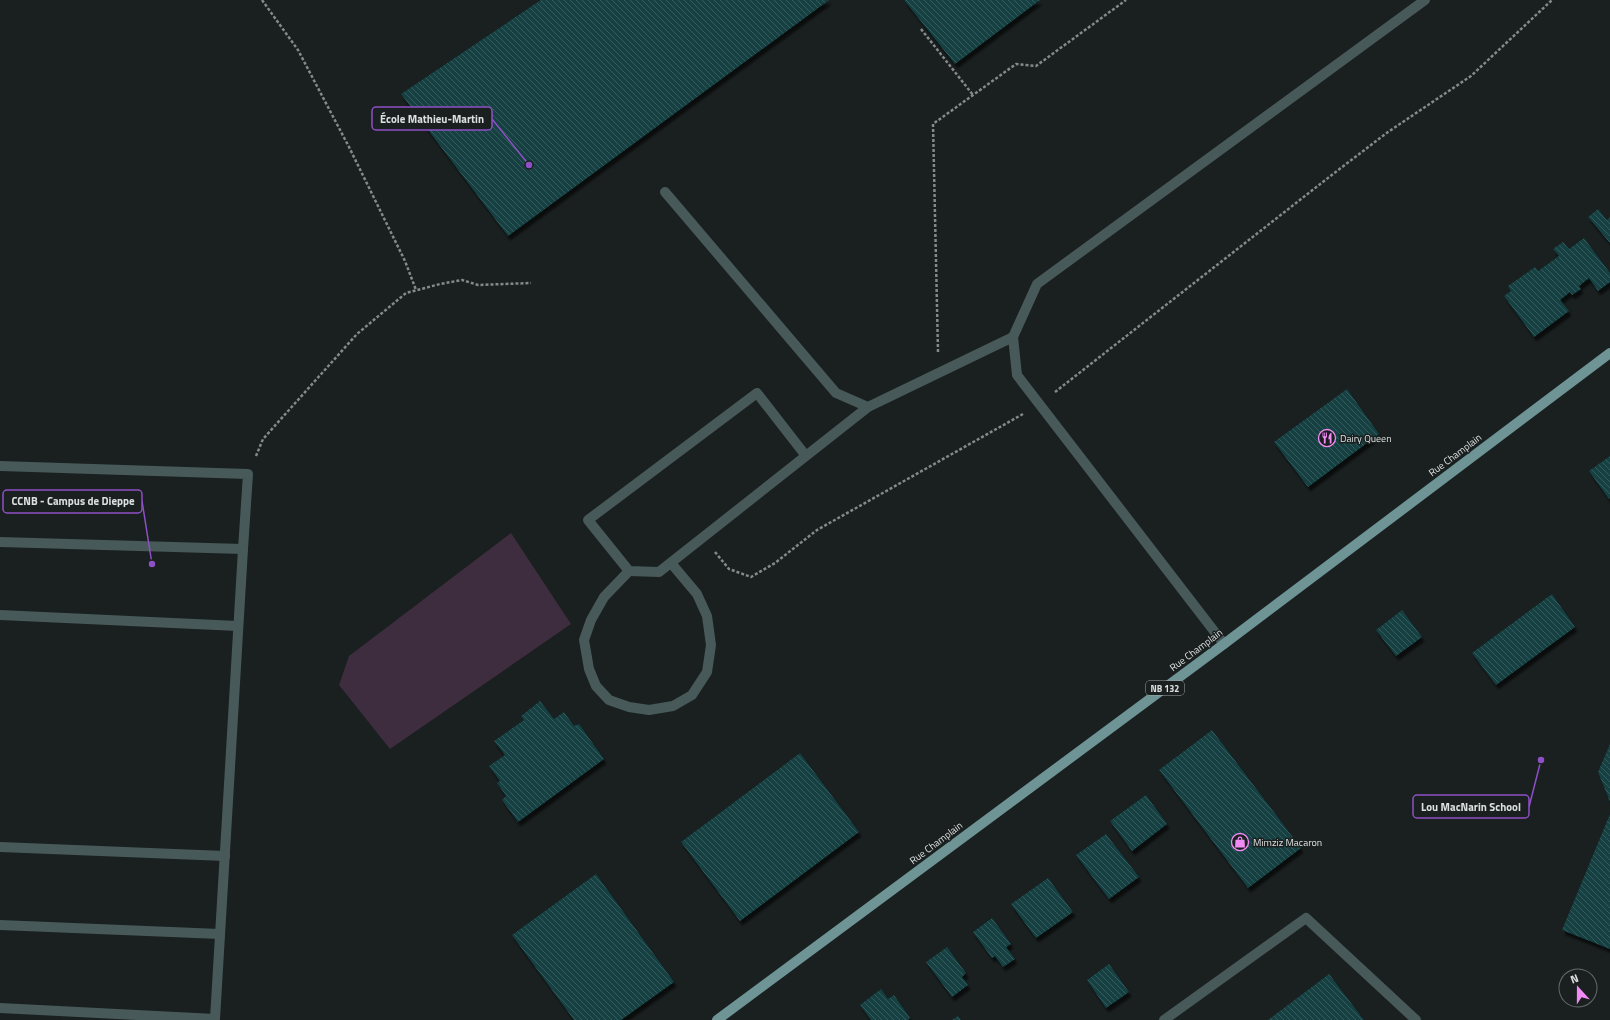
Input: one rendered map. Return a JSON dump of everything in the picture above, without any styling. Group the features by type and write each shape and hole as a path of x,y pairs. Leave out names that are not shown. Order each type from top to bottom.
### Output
{"main road":[{"name":"Rue Champlain","path":"717,1020 1224,644 1610,353"}],"lane":[{"path":"1224,644 1017,375 1013,337 1037,284 1425,0"},
{"path":"665,192 836,393 868,407"},
{"path":"671,563 697,594 706,616 711,645 707,672 692,695 673,706 649,710 629,707 609,700 596,686 589,669 584,640 591,620 604,597 629,571 659,572 868,407 1013,337"},
{"path":"629,571 588,520 757,393 806,456"},
{"path":"0,466 248,474 215,1020 0,1008"},
{"path":"0,542 243,549"},
{"path":"0,615 238,626"},
{"path":"0,846 225,856"},
{"path":"1164,1020 1306,918 1416,1020"},
{"path":"0,925 220,934"}],"path":[{"path":"262,0 298,50 398,247 416,290"},
{"path":"938,373 933,124 1016,64 1036,66 1126,0"},
{"path":"703,538 729,569 751,577 775,563 817,530 1040,404 1388,132 1471,76 1552,0"},
{"path":"921,29 973,95"},
{"path":"248,474 263,439 357,334 406,293 462,280 478,286 531,283"}],"shaded area":[{"path":"511,533 571,624 390,749 339,685 349,656"}],"building":[{"path":"541,0 829,0 508,236 401,94"},
{"path":"904,0 1040,0 955,64"},
{"path":"1598,209 1607,220 1610,217 1610,243 1588,217"},
{"path":"1584,238 1610,273 1610,282 1598,291 1589,278 1579,286 1581,289 1572,295 1570,292 1560,300 1569,311 1534,337 1504,296 1511,291 1508,286 1535,267 1538,271 1559,256 1553,249 1563,242 1569,249"},
{"name":"Dairy Queen","path":"1347,389 1379,434 1308,487 1274,442"},
{"path":"1610,456 1610,498 1609,499 1589,471"},
{"path":"1552,594 1575,627 1496,685 1472,653"},
{"path":"1402,610 1422,637 1396,656 1376,630"},
{"path":"540,701 554,719 564,712 574,726 579,724 604,759 518,822 502,800 506,796 497,783 500,781 489,766 505,755 494,741 524,720 521,716"},
{"path":"1212,730 1301,848 1248,888 1159,770"},
{"path":"1610,744 1610,802 1598,772"},
{"path":"800,753 859,832 740,921 681,842"},
{"path":"1146,795 1167,824 1132,851 1110,821"},
{"path":"1610,814 1610,949 1562,930"},
{"path":"1106,834 1139,877 1109,899 1076,855"},
{"path":"596,874 674,982 621,1020 574,1020 512,935"},
{"path":"1048,878 1073,912 1036,938 1011,904"},
{"path":"992,918 1011,944 1006,947 1015,959 1003,967 995,956 992,958 973,932"},
{"path":"947,947 966,973 962,977 968,985 952,997 926,962"},
{"path":"1109,964 1129,992 1106,1008 1087,980"},
{"path":"1329,974 1364,1020 1268,1020"},
{"path":"881,989 888,999 894,995 910,1018 908,1020 871,1020 860,1005"},
{"path":"958,1016 961,1020 952,1020"}],"place":[{"name":"École Mathieu-Martin","path":"529,165"},
{"name":"Dairy Queen","path":"1327,438"},
{"name":"CCNB - Campus de Dieppe","path":"152,564"},
{"name":"Lou MacNarin School","path":"1541,760"},
{"name":"Mimziz Macaron","path":"1240,842"}]}
